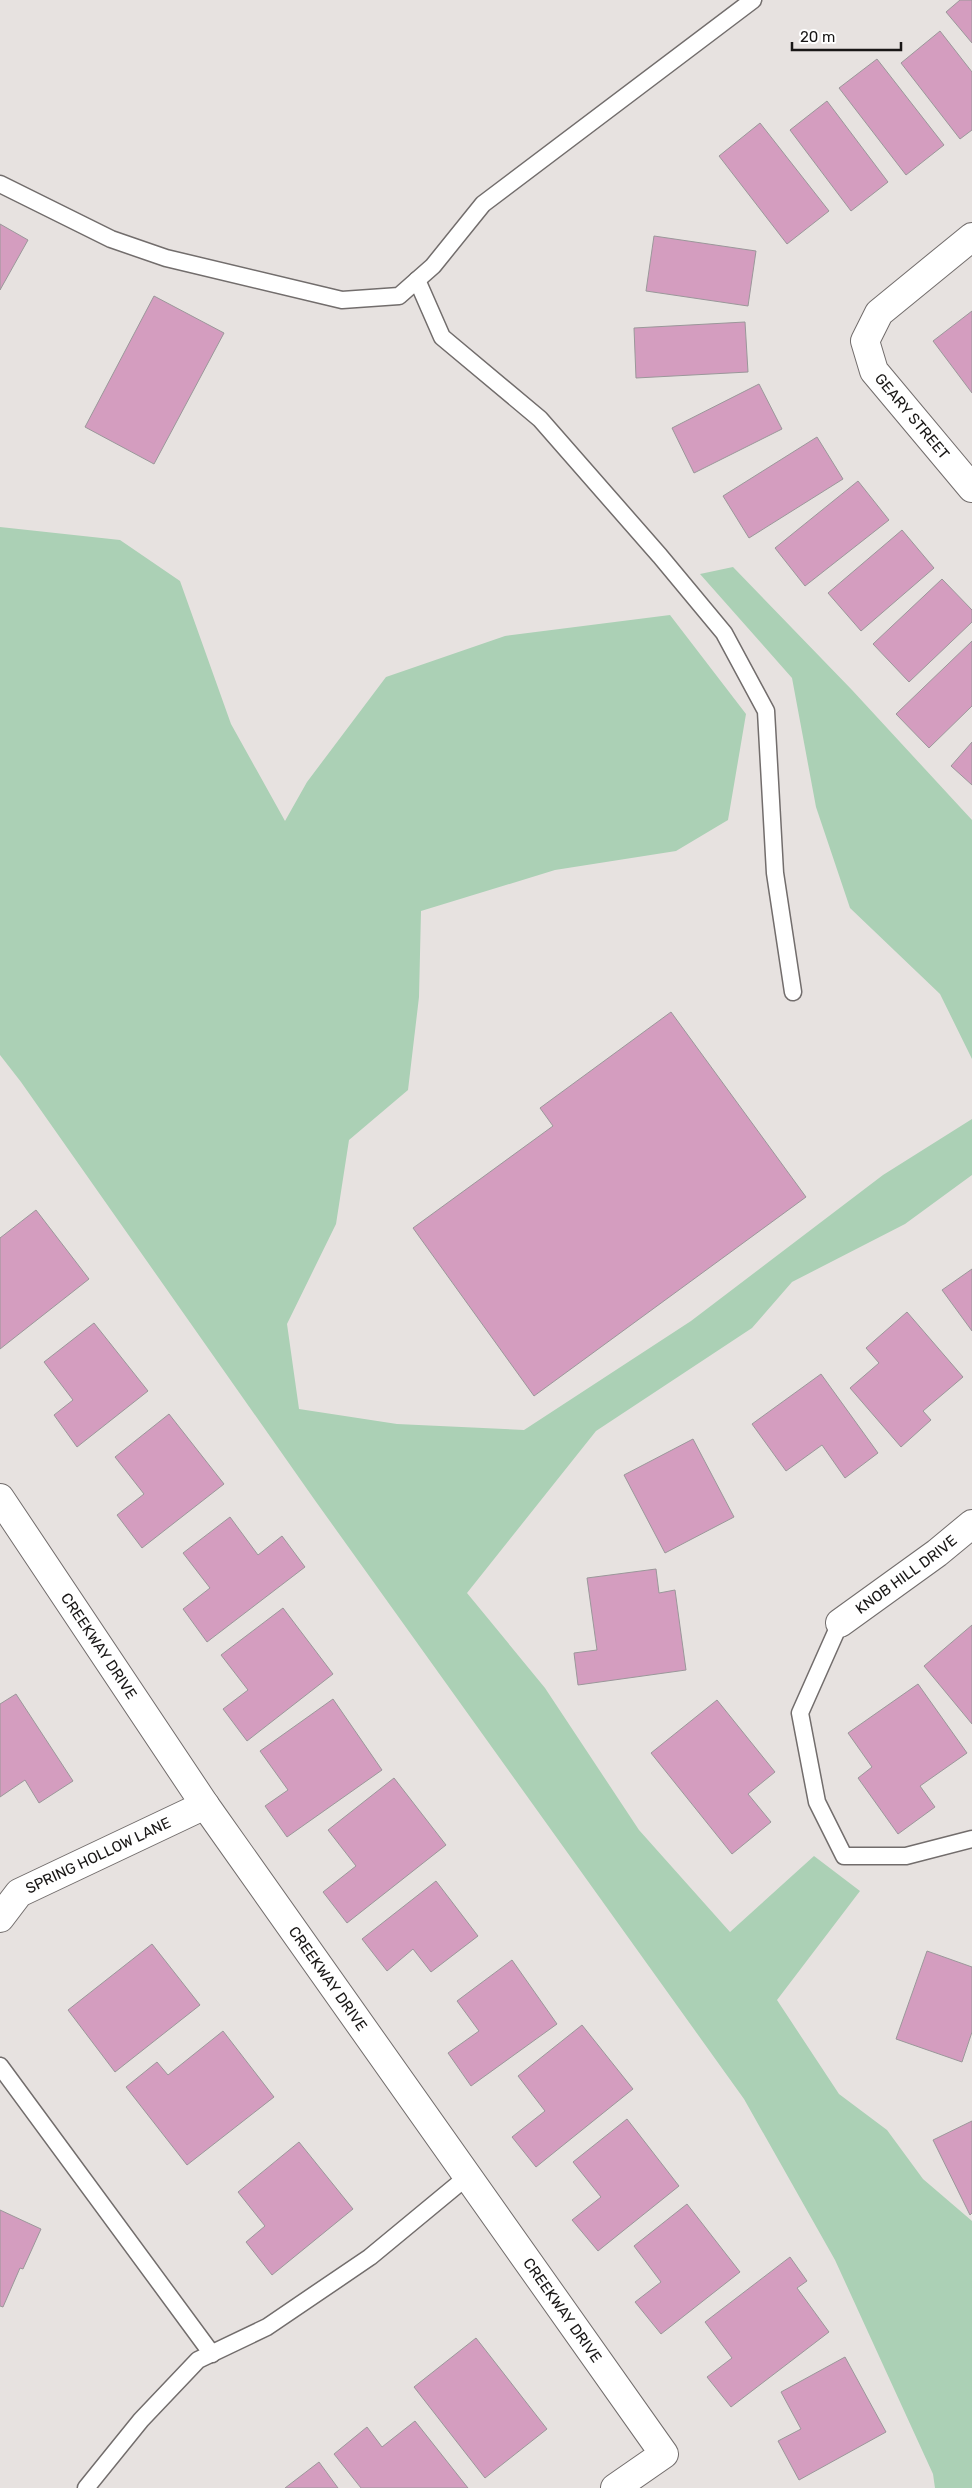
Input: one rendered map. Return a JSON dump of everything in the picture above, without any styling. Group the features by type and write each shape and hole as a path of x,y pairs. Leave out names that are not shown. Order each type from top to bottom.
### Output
{"street":[{"name":"GEARY STREET","path":"972,238 879,313 865,341 874,371 972,488"},
{"name":"CREEKWAY DRIVE","path":"0,1498 206,1805 664,2454 615,2488"},
{"name":"KNOB HILL DRIVE","path":"840,1624 937,1553 972,1524"},
{"name":"SPRING HOLLOW LANE","path":"0,1918 19,1893 206,1805"}],"lane":[{"path":"0,184 112,239 166,258 342,300 399,296 434,266 483,204 753,0"},
{"path":"417,280 442,337 540,419 724,632 766,711 775,873 793,992"},
{"path":"840,1624 800,1713 817,1802 844,1856 906,1856 972,1839"},
{"path":"0,2066 212,2354"},
{"path":"86,2488 141,2420 198,2360 268,2327 362,2262 468,2176"}],"green space":[{"path":"0,527 120,540 180,581 231,724 285,821 307,782 386,677 505,636 670,615 746,714 728,820 676,851 555,870 421,911 419,997 408,1090 349,1140 336,1224 287,1324 299,1409 397,1424 524,1430 691,1321 883,1175 972,1119 972,1175 905,1224 792,1282 752,1328 596,1431 467,1593 545,1688 639,1830 730,1932 814,1856 860,1891 777,2000 839,2094 887,2130 923,2179 972,2221 972,2488 935,2488 933,2474 835,2260 744,2099 314,1499 21,1082 0,1055"},
{"path":"733,567 852,690 972,820 972,1059 940,994 850,908 816,807 792,678 700,574"}],"building":[{"path":"960,0 972,0 972,43 946,12"},
{"path":"940,31 972,72 972,130 960,139 901,63"},
{"path":"877,59 944,145 906,175 839,88"},
{"path":"827,101 888,182 851,211 790,130"},
{"path":"760,123 829,211 787,244 719,156"},
{"path":"0,224 28,240 0,290"},
{"path":"654,236 756,251 748,306 646,291"},
{"path":"154,296 224,333 154,464 85,427"},
{"path":"972,311 972,393 933,341"},
{"path":"745,322 748,372 636,378 634,328"},
{"path":"759,384 782,429 694,473 672,428"},
{"path":"817,437 843,479 749,538 723,496"},
{"path":"858,481 889,520 805,586 775,548"},
{"path":"902,530 934,568 861,631 828,593"},
{"path":"942,579 972,610 972,622 909,682 873,644"},
{"path":"972,641 972,706 929,748 896,714"},
{"path":"972,742 972,785 951,766"},
{"path":"671,1012 806,1197 534,1396 413,1228 553,1126 540,1108"},
{"path":"36,1210 89,1279 0,1349 0,1238"},
{"path":"972,1269 972,1331 942,1290"},
{"path":"907,1312 963,1377 923,1411 931,1420 901,1447 850,1388 879,1363 866,1348"},
{"path":"94,1323 148,1391 77,1447 54,1415 73,1400 44,1362"},
{"path":"821,1374 878,1453 845,1478 822,1445 786,1471 752,1424"},
{"path":"169,1414 224,1484 142,1548 117,1515 144,1494 115,1457"},
{"path":"693,1439 734,1517 665,1553 624,1475"},
{"path":"230,1517 258,1555 282,1536 305,1567 207,1642 183,1609 210,1588 183,1553"},
{"path":"656,1569 659,1593 675,1590 686,1670 578,1685 574,1653 597,1650 587,1578"},
{"path":"283,1608 333,1674 247,1741 223,1709 248,1690 221,1655"},
{"path":"972,1625 972,1724 924,1666"},
{"path":"918,1684 967,1753 920,1786 935,1807 898,1834 858,1778 872,1767 848,1733"},
{"path":"16,1694 73,1781 39,1803 25,1780 0,1797 0,1704"},
{"path":"333,1699 382,1770 287,1837 265,1806 288,1790 260,1751"},
{"path":"717,1700 775,1772 748,1794 771,1822 732,1854 651,1753"},
{"path":"394,1778 446,1845 347,1923 323,1892 356,1866 328,1830"},
{"path":"436,1881 478,1936 431,1972 413,1949 387,1971 362,1939"},
{"path":"152,1944 200,2005 115,2072 68,2010"},
{"path":"927,1951 972,1967 972,2032 962,2062 896,2039"},
{"path":"512,1960 557,2024 471,2086 448,2053 479,2031 457,2001"},
{"path":"582,2025 633,2089 536,2167 512,2137 545,2111 518,2076"},
{"path":"223,2031 274,2097 187,2165 126,2087 157,2062 168,2075"},
{"path":"627,2119 679,2186 598,2251 572,2220 601,2197 573,2162"},
{"path":"972,2121 972,2213 970,2215 933,2140"},
{"path":"299,2142 353,2209 272,2275 246,2242 265,2226 238,2192"},
{"path":"687,2204 740,2272 661,2334 635,2302 661,2282 634,2246"},
{"path":"0,2210 41,2229 23,2269 20,2268 3,2307 0,2306"},
{"path":"790,2257 807,2281 797,2288 829,2332 731,2407 707,2377 732,2358 705,2322"},
{"path":"476,2338 547,2429 485,2478 414,2387"},
{"path":"845,2357 886,2432 799,2480 778,2441 801,2429 781,2392"},
{"path":"415,2421 468,2488 361,2488 334,2454 367,2427 382,2447"},
{"path":"319,2462 338,2488 285,2488"}]}
